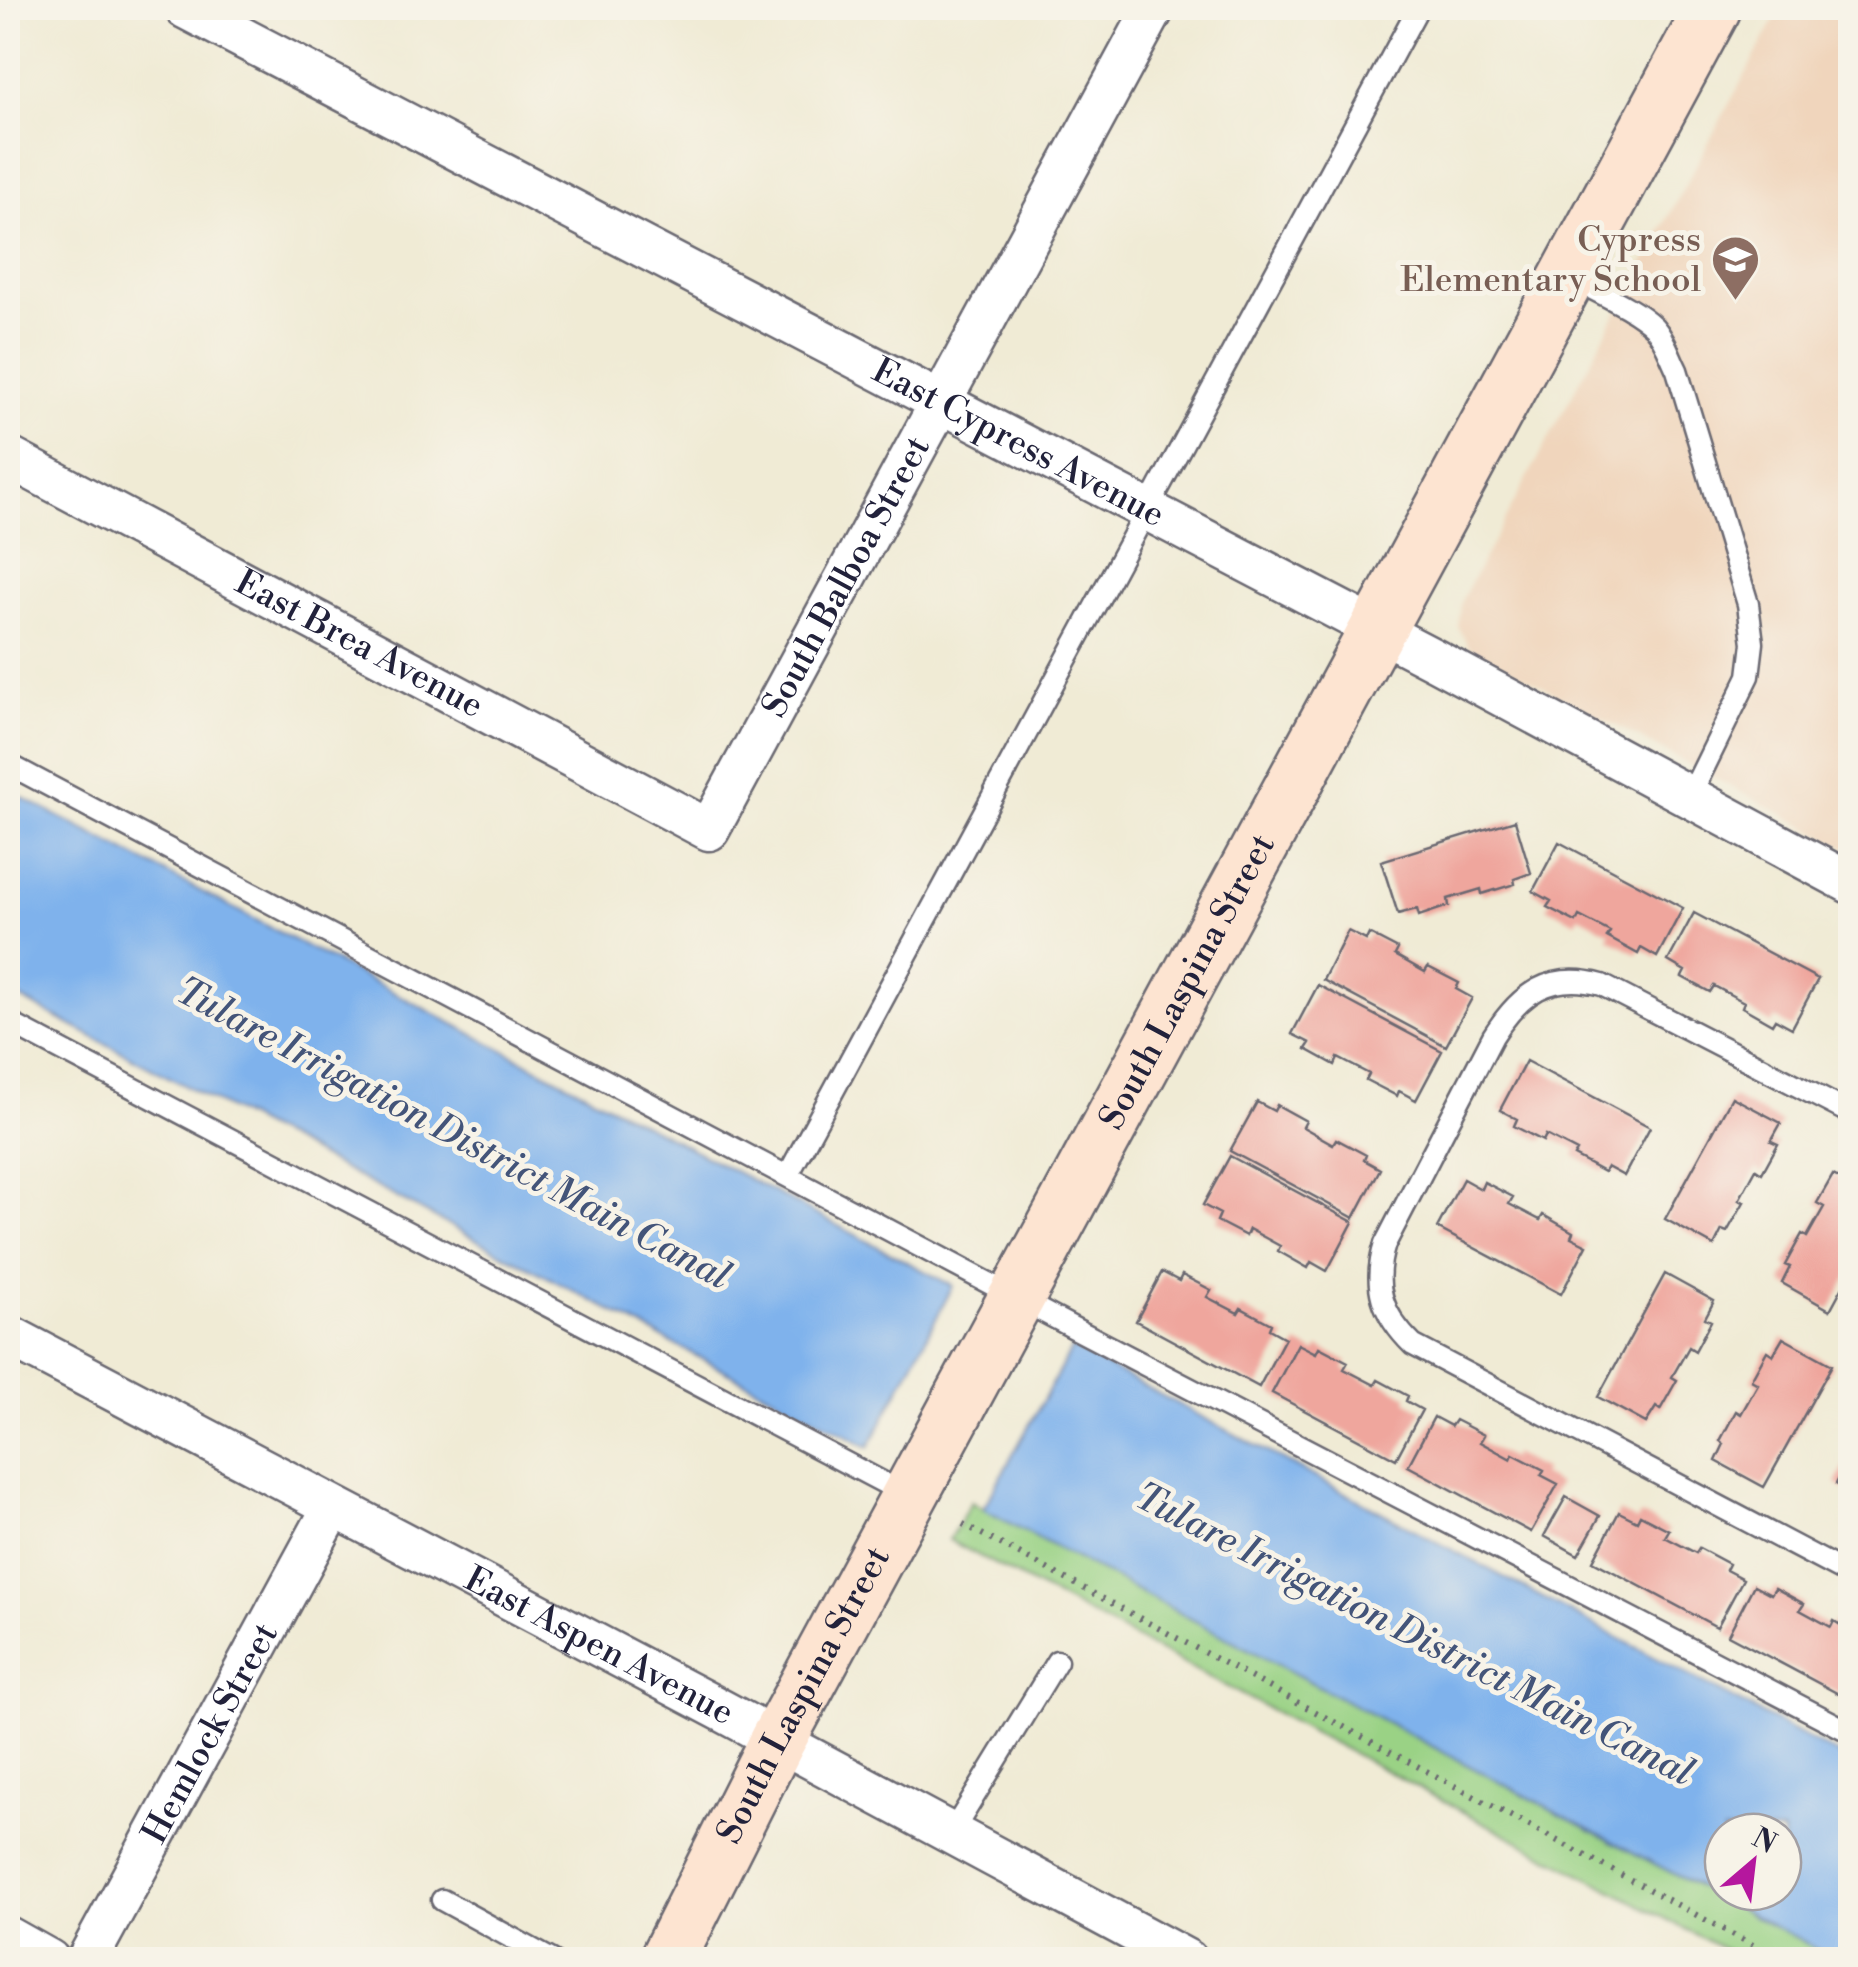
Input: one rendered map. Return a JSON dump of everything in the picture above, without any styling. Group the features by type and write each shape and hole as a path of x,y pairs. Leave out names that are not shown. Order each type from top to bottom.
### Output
{"street":[{"name":"East Cypress Avenue","path":"186,8 1378,631 1850,883"},
{"name":"South Balboa Street","path":"709,830 1154,8"},
{"name":"South Laspina Street","path":"667,1960 777,1741 987,1349 1713,8"},
{"name":"East Brea Avenue","path":"8,457 709,830"},
{"name":"East Aspen Avenue","path":"8,1335 1187,1960"},
{"name":"Hemlock Street","path":"87,1960 333,1507"},
{"path":"8,1937 49,1960"}],"lane":[{"path":"788,1175 1418,8"},
{"path":"1568,276 1639,316 1663,340 1677,370 1748,604 1753,643 1749,676 1690,796"},
{"path":"8,764 1850,1732"},
{"path":"1846,1105 1602,985 1583,980 1552,982 1513,1007 1493,1036 1385,1244 1378,1278 1385,1312 1412,1345 1850,1575"},
{"path":"8,1022 909,1496"},
{"path":"952,1834 1057,1661"},
{"path":"442,1900 552,1960"}],"path":[{"path":"963,1524 1781,1960"}],"shaded area":[{"name":"Cypress Elementary School","path":"1781,8 1850,8 1850,850 1469,647 1458,627 1462,599"}],"green space":[{"path":"971,1502 1703,1889 1703,1912 1746,1912 1835,1959 1742,1959 949,1540"}],"water":[{"name":"Tulare Irrigation District Main Canal","path":"8,790 953,1286 869,1447 8,992"},
{"name":"Tulare Irrigation District Main Canal","path":"1072,1348 1850,1761 1850,1959 1835,1959 1746,1912 1803,1912 1803,1812 1703,1812 1703,1889 983,1509"}],"building":[{"path":"1515,820 1531,873 1514,879 1515,884 1448,899 1449,906 1419,916 1417,909 1398,914 1381,861"},
{"path":"1559,842 1683,908 1657,957 1641,948 1638,954 1607,937 1610,932 1579,916 1576,922 1547,907 1551,901 1533,891"},
{"path":"1694,913 1818,979 1792,1028 1775,1019 1772,1024 1742,1007 1744,1002 1714,986 1710,992 1682,977 1685,971 1668,961"},
{"path":"1348,931 1366,940 1369,934 1398,949 1395,955 1425,972 1428,967 1459,983 1456,989 1472,998 1446,1046 1323,980"},
{"path":"1318,985 1442,1051 1416,1100 1399,1091 1397,1096 1366,1080 1369,1074 1338,1058 1335,1065 1306,1049 1310,1043 1292,1034"},
{"path":"1526,1061 1650,1127 1624,1176 1607,1167 1604,1172 1574,1156 1577,1151 1546,1135 1543,1141 1514,1126 1517,1119 1500,1110"},
{"path":"1732,1097 1781,1123 1771,1141 1778,1144 1762,1173 1756,1169 1739,1200 1744,1202 1714,1246 1665,1219"},
{"path":"1257,1102 1274,1111 1277,1105 1306,1121 1303,1127 1333,1144 1336,1139 1366,1155 1364,1160 1380,1169 1354,1218 1230,1151"},
{"path":"1230,1156 1353,1222 1327,1271 1311,1262 1308,1268 1249,1229 1246,1236 1217,1221 1220,1214 1203,1205"},
{"path":"1850,1157 1850,1273 1830,1310 1782,1283 1790,1267 1785,1265 1802,1234 1807,1237 1824,1207 1817,1203 1833,1175 1839,1178"},
{"path":"1463,1179 1481,1189 1484,1182 1513,1197 1509,1204 1540,1220 1543,1215 1587,1245 1561,1294 1437,1228"},
{"path":"1162,1272 1179,1281 1182,1275 1211,1290 1207,1297 1238,1313 1241,1308 1271,1324 1269,1329 1285,1338 1259,1387 1136,1321"},
{"path":"1665,1274 1714,1301 1705,1318 1711,1321 1695,1351 1689,1347 1672,1377 1677,1380 1660,1410 1656,1407 1646,1423 1598,1397"},
{"path":"1783,1338 1832,1365 1764,1487 1716,1461 1724,1444 1720,1441 1736,1411 1741,1414 1758,1384 1751,1380 1767,1351 1773,1355"},
{"path":"1298,1344 1316,1353 1319,1347 1348,1362 1344,1369 1375,1385 1378,1380 1408,1396 1406,1401 1422,1410 1396,1459 1272,1393"},
{"path":"1434,1417 1451,1426 1455,1420 1484,1435 1480,1442 1511,1459 1513,1454 1544,1470 1541,1475 1558,1484 1531,1532 1408,1466"},
{"path":"1850,1457 1850,1492 1836,1484"},
{"path":"1566,1497 1600,1516 1578,1555 1544,1536"},
{"path":"1619,1512 1637,1521 1640,1515 1669,1530 1665,1537 1696,1553 1699,1548 1729,1564 1726,1570 1743,1579 1717,1627 1593,1561"},
{"path":"1754,1585 1771,1594 1775,1588 1804,1604 1800,1610 1831,1627 1834,1621 1850,1631 1850,1700 1728,1635"}],"place":[{"name":"Cypress Elementary School","path":"1736,302"}]}
